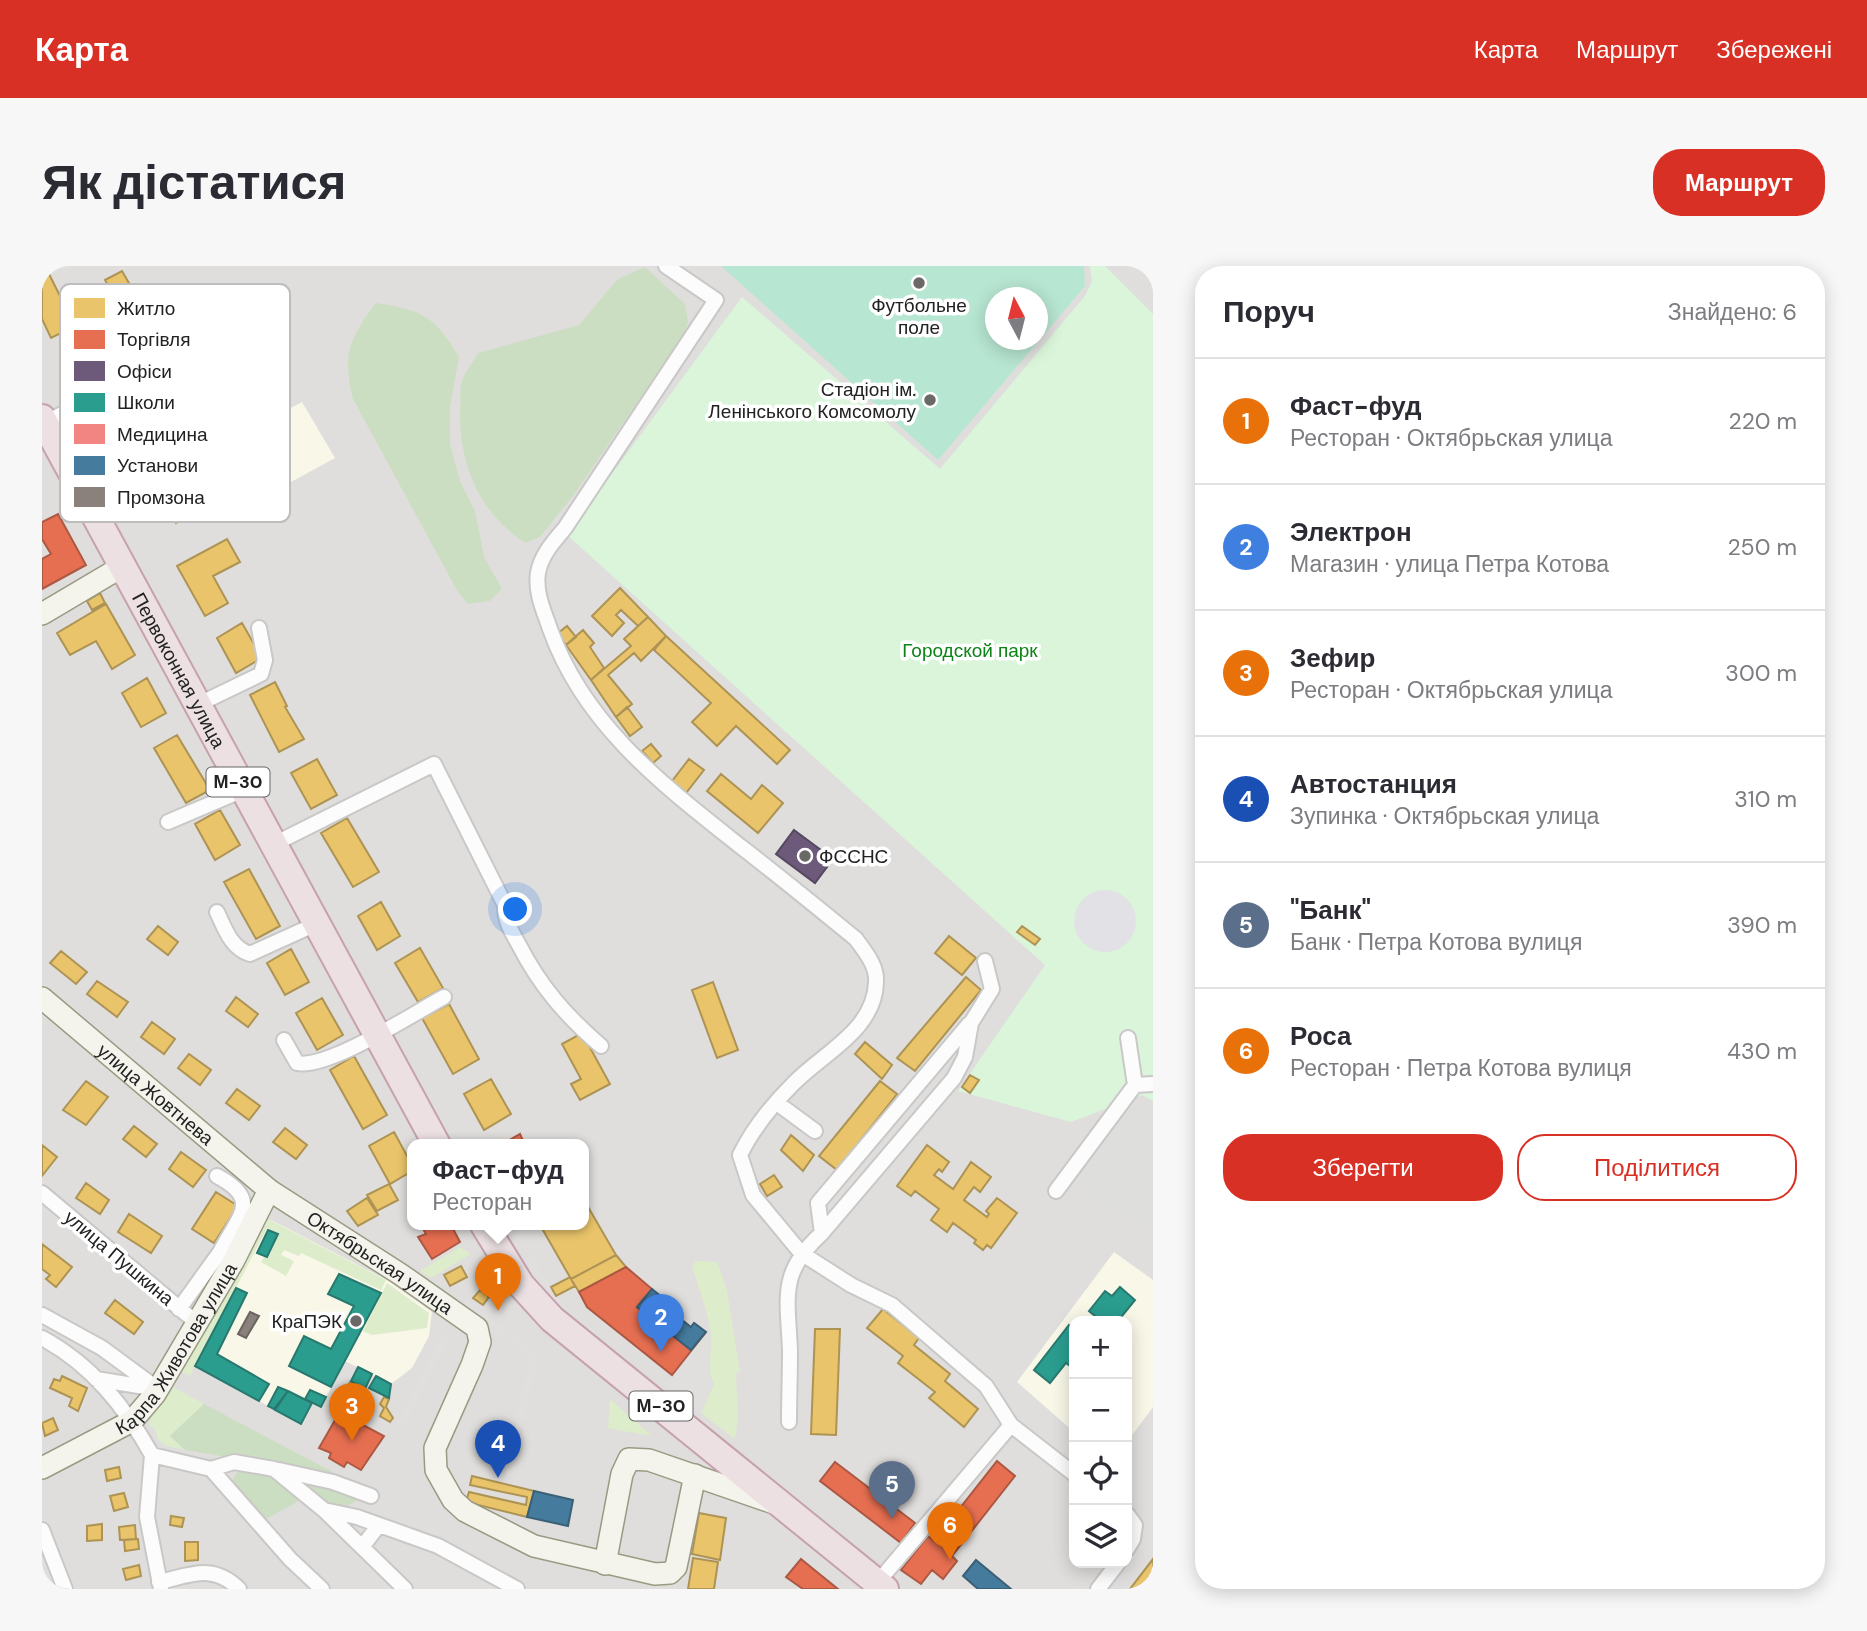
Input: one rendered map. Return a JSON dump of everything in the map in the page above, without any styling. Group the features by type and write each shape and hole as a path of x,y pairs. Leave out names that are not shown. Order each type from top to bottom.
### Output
{"highway":[{"name":"Первоконная улица","path":"43,422 60,453"},
{"name":"Первоконная улица","path":"99,522 434,1139"},
{"name":"М-30","path":"487,1230 521,1285 540,1308 881,1586"}],"main road":[{"path":"42,614 123,566"},
{"name":"улица Жовтнева","path":"42,998 268,1191"},
{"name":"Карпа Животова улица","path":"42,1468 132,1421 157,1392 197,1322 227,1256 268,1191"},
{"name":"Октябрьская улица","path":"268,1191 400,1274 477,1328 480,1342 472,1365 435,1448 436,1470 453,1500 465,1511 520,1542 605,1564"},
{"path":"695,1475 676,1567 670,1573 657,1582 605,1564 622,1474 629,1460 641,1457 695,1475 783,1506"}],"street":[{"path":"666,266 716,300 565,528 548,548 538,571 537,593 556,647 582,694 628,752 661,784 856,939 873,963 876,982 864,1019 794,1083 751,1132 740,1155 753,1195 800,1253 851,1285 892,1305 986,1386 1011,1425 1069,1470"},
{"path":"43,422 60,415"},
{"path":"197,705 261,674 265,660 259,628"},
{"path":"272,845 434,764 505,905 504,916 535,975 573,1023 601,1046"},
{"path":"168,822 243,790"},
{"path":"217,912 230,939 241,951 250,954 316,924"},
{"path":"822,1233 818,1203 971,1023 992,989 985,961"},
{"path":"284,1040 296,1063 306,1065 377,1035 444,996"},
{"path":"789,1422 790,1349 786,1306 800,1253 822,1233 954,1078 965,1057 971,1023"},
{"path":"1056,1191 1135,1086 1128,1038"},
{"path":"1135,1086 1153,1084"},
{"path":"777,1103 815,1131"},
{"path":"179,1309 227,1256 243,1209 244,1196 238,1187 217,1176"},
{"name":"улица Пушкина","path":"42,1193 197,1322"},
{"path":"42,1315 102,1348 157,1392"},
{"path":"42,1338 75,1358 96,1379 132,1421 152,1455 147,1517 160,1586 207,1572 227,1577 239,1589"},
{"path":"96,1379 145,1387 157,1392"},
{"path":"881,1586 1011,1425"},
{"path":"152,1455 211,1469 234,1462 274,1469 333,1482 371,1496"},
{"path":"211,1469 290,1559 322,1589"},
{"path":"274,1469 324,1510 405,1589"},
{"path":"324,1510 379,1525 439,1546 517,1589"},
{"path":"1132,1521 1135,1525 1132,1541"},
{"path":"362,1547 379,1525"},
{"path":"42,1530 65,1589"},
{"path":"1098,1589 1114,1568"}],"shaded area":[{"path":"42,266 1153,266 1153,1589 42,1589"},
{"path":"302,402 335,458 290,483 290,408"},
{"path":"1105,890 1127,899 1136,921 1127,943 1105,952 1083,943 1074,921 1083,899"},
{"path":"1143,1101 1153,1107 1153,1230 1070,1181"},
{"path":"271,1220 387,1280 432,1312 429,1336 412,1368 391,1384 345,1361 321,1407 312,1404 301,1424 195,1366"},
{"path":"1114,1252 1153,1280 1153,1407 1132,1435 1132,1316 1069,1316 1069,1428 1017,1382"},
{"path":"532,1256 561,1303 600,1336 595,1342 556,1309 521,1263"},
{"path":"465,1300 539,1355 508,1479 500,1476 530,1356 460,1305"},
{"path":"442,1335 449,1338 404,1427 397,1424"},
{"path":"706,1336 710,1338 708,1373 714,1383 701,1413 665,1384"}],"green space":[{"name":"Стадіон ім. Ленінського Комсомолу","path":"721,266 1084,266 1085,286 1048,330 1048,287 985,287 985,350 1031,350 938,460"},
{"name":"Городской парк","path":"1090,266 1105,266 1153,314 1153,1101 1142,1095 1071,1122 958,1091 1045,965 567,535 742,297 940,469 1040,350 1048,350 1048,340 1085,296 1092,281"},
{"path":"645,267 685,304 688,322 683,336 572,497 540,537 525,543 495,516 474,484 463,448 461,429 460,391 463,378 478,353 579,325 618,279"},
{"path":"376,303 416,312 426,317 442,332 459,357 450,407 450,444 460,481 475,511 484,557 502,589 490,601 468,604 458,592 353,399 348,370 350,348 359,327"},
{"path":"262,1216 386,1280 381,1290 301,1253 299,1256 284,1250 281,1255 294,1261 286,1276 261,1262 264,1257 268,1257 279,1234 267,1228 190,1376 178,1369"},
{"path":"460,1247 471,1254 431,1278 420,1271"},
{"path":"696,1261 717,1262 727,1290 740,1372 736,1373 738,1419 735,1439 701,1413 714,1384 710,1372 710,1326 692,1266"},
{"path":"387,1283 429,1313 427,1328 372,1335 363,1331"},
{"path":"173,1387 204,1404 170,1436 185,1450 167,1446 158,1440 155,1429 149,1425"},
{"path":"610,1399 652,1436 608,1428"},
{"path":"204,1404 367,1490 276,1465 185,1450 170,1436"},
{"path":"240,1468 269,1471 302,1499 264,1520 230,1484"},
{"path":"285,1474 366,1496 341,1509 326,1507"}],"building: Житло":[{"path":"122,271 130,284 107,284 105,280"},
{"path":"49,274 60,296 60,334 51,338 42,319 42,278"},
{"path":"227,539 240,562 213,576 228,603 205,616 177,566"},
{"path":"620,588 648,617 638,626 621,610 616,615 624,623 612,636 592,616"},
{"path":"100,593 105,603 92,610 87,601"},
{"path":"106,604 135,655 112,669 96,641 70,655 57,633"},
{"path":"648,617 666,636 641,661 634,653 608,675 632,704 616,717 591,680 631,646 624,639"},
{"path":"242,623 262,658 236,673 217,638"},
{"path":"567,626 576,637 566,645 557,634"},
{"path":"583,630 594,643 590,647 604,668 591,680 566,645"},
{"path":"666,636 790,750 777,764 736,726 717,746 692,722 711,703 654,650"},
{"path":"147,678 166,713 141,727 122,693"},
{"path":"275,682 287,706 285,707 304,739 279,752 250,695"},
{"path":"627,707 642,727 630,736 616,717"},
{"path":"177,735 210,790 186,803 154,748"},
{"path":"651,744 661,756 653,763 642,751"},
{"path":"317,759 337,795 311,809 291,773"},
{"path":"689,759 704,770 686,793 672,781"},
{"path":"721,774 751,799 762,785 783,803 758,833 707,791"},
{"path":"220,810 240,845 215,860 195,824"},
{"path":"347,818 379,872 353,887 321,833"},
{"path":"249,869 280,926 256,939 224,882"},
{"path":"381,902 400,936 377,950 358,916"},
{"path":"158,926 178,942 168,955 147,939"},
{"path":"1022,926 1040,939 1035,945 1017,932"},
{"path":"949,936 976,958 962,975 935,953"},
{"path":"420,948 443,988 418,1002 395,963"},
{"path":"291,949 309,982 285,995 267,963"},
{"path":"61,951 87,972 76,984 50,963"},
{"path":"966,977 981,990 915,1071 897,1058"},
{"path":"97,981 128,1002 117,1017 87,994"},
{"path":"713,982 738,1050 717,1058 692,990"},
{"path":"236,997 258,1014 248,1027 226,1011"},
{"path":"322,998 343,1035 317,1050 296,1013"},
{"path":"449,1004 479,1059 453,1074 422,1018"},
{"path":"152,1022 175,1039 164,1054 141,1037"},
{"path":"582,1033 610,1084 580,1100 571,1084 581,1079 562,1044"},
{"path":"865,1042 892,1065 882,1079 855,1054"},
{"path":"189,1054 211,1070 200,1085 178,1068"},
{"path":"354,1056 387,1115 363,1129 330,1070"},
{"path":"970,1075 979,1080 970,1093 962,1087"},
{"path":"491,1079 511,1114 484,1130 464,1094"},
{"path":"86,1081 108,1097 86,1125 63,1110"},
{"path":"880,1081 897,1094 837,1170 819,1156"},
{"path":"237,1089 260,1106 249,1120 226,1103"},
{"path":"134,1126 157,1144 146,1157 123,1139"},
{"path":"285,1128 307,1145 296,1159 273,1142"},
{"path":"394,1132 407,1156 407,1174 390,1184 369,1146"},
{"path":"791,1135 814,1155 803,1171 781,1150"},
{"path":"42,1145 57,1157 42,1176"},
{"path":"927,1145 949,1162 942,1172 939,1169 934,1175 953,1189 971,1162 991,1177 980,1192 974,1187 964,1200 987,1217 989,1214 986,1211 997,1198 1017,1213 991,1248 987,1245 983,1250 974,1243 976,1240 953,1223 947,1232 931,1220 939,1209 915,1191 911,1196 897,1186"},
{"path":"181,1152 206,1170 193,1187 169,1169"},
{"path":"774,1175 782,1187 767,1196 760,1184"},
{"path":"86,1183 109,1200 100,1214 76,1198"},
{"path":"389,1184 398,1200 377,1211 367,1195"},
{"path":"216,1192 238,1206 214,1243 192,1229"},
{"path":"367,1198 378,1215 358,1226 347,1211"},
{"path":"589,1209 616,1255 571,1279 543,1230 589,1230"},
{"path":"129,1214 162,1236 151,1253 118,1232"},
{"path":"42,1244 72,1267 56,1287 46,1279 50,1275 42,1269"},
{"path":"616,1255 626,1267 579,1292 571,1279"},
{"path":"461,1266 467,1277 450,1286 444,1275"},
{"path":"570,1277 575,1286 556,1296 551,1287"},
{"path":"480,1290 489,1297 483,1305 473,1298"},
{"path":"115,1300 143,1322 134,1334 105,1313"},
{"path":"883,1309 919,1338 914,1345 950,1374 945,1381 978,1409 964,1427 929,1398 935,1392 898,1363 903,1356 867,1328"},
{"path":"815,1329 840,1329 836,1435 811,1434"},
{"path":"62,1376 87,1388 78,1411 69,1406 72,1398 50,1388 54,1379 60,1381"},
{"path":"350,1382 357,1386 351,1397 356,1399 348,1415 341,1411 343,1406 339,1404"},
{"path":"384,1397 389,1399 386,1407 393,1418 390,1422 380,1416 384,1408 380,1404"},
{"path":"53,1418 58,1430 45,1436 42,1423"},
{"path":"119,1467 121,1478 107,1481 105,1470"},
{"path":"472,1476 534,1491 527,1517 466,1502 469,1492 526,1505 527,1497 470,1485"},
{"path":"124,1493 128,1507 114,1511 110,1496"},
{"path":"699,1513 726,1518 720,1560 692,1554"},
{"path":"171,1516 184,1518 182,1527 170,1525"},
{"path":"102,1524 102,1540 87,1541 87,1526"},
{"path":"135,1525 136,1539 120,1540 119,1527"},
{"path":"138,1539 139,1549 125,1551 124,1540"},
{"path":"185,1542 198,1542 198,1560 185,1561"},
{"path":"693,1558 718,1562 714,1589 688,1589"},
{"path":"1153,1559 1153,1589 1130,1589"},
{"path":"139,1565 141,1576 126,1580 123,1569"}],"building: Торгівля":[{"path":"58,514 86,565 42,589 42,559 51,554 42,539 42,522"},
{"path":"424,1230 454,1230 460,1242 432,1259 418,1237 426,1234"},
{"path":"626,1267 652,1289 637,1307 691,1350 706,1332 672,1375 587,1307 579,1292"},
{"path":"353,1408 368,1416 363,1425 384,1436 361,1470 347,1462 344,1467 329,1458 331,1453 319,1448 339,1413 348,1418"},
{"path":"997,1461 1015,1476 952,1556 957,1561 943,1579 932,1570 921,1584 901,1570 928,1536 934,1541"},
{"path":"835,1462 915,1523 901,1543 820,1481"},
{"path":"801,1559 838,1589 803,1589 786,1577"}],"building: Офіси":[{"name":"ФССНС","path":"794,830 833,859 815,883 776,854"}],"building: Школи":[{"path":"268,1230 278,1234 267,1257 257,1253"},
{"name":"КраПЭК","path":"339,1274 381,1293 331,1387 289,1366 304,1336 331,1349 354,1306 328,1294"},
{"path":"1120,1287 1135,1300 1122,1316 1095,1316 1089,1311 1105,1291 1112,1296"},
{"path":"236,1288 247,1293 217,1354 269,1384 259,1401 195,1366"},
{"path":"1069,1325 1069,1365 1066,1363 1050,1383 1034,1370"},
{"path":"358,1367 372,1374 365,1389 351,1381"},
{"path":"376,1376 391,1384 389,1398 369,1388"},
{"path":"278,1387 288,1391 274,1409 268,1406"},
{"path":"310,1390 326,1397 321,1407 305,1399"},
{"path":"288,1391 312,1403 301,1424 275,1410"}],"building: Установи":[{"path":"652,1289 662,1297 658,1301 691,1327 694,1323 706,1332 691,1350 637,1307"},
{"path":"534,1491 573,1500 568,1526 527,1517"},
{"path":"976,1560 1011,1589 978,1589 963,1576"}],"building: Промзона":[{"path":"250,1312 259,1316 246,1338 238,1334"}],"place":[{"name":"Футбольне поле","path":"919,283"},
{"name":"Стадіон ім. Ленінського Комсомолу","path":"930,400"},
{"name":"ФССНС","path":"805,856"},
{"name":"Фаст-фуд","path":"498,1311"},
{"name":"КраПЭК","path":"356,1321"},
{"name":"Электрон","path":"661,1352"},
{"name":"Зефир","path":"352,1441"},
{"name":"Автостанция","path":"498,1478"},
{"name":"\"Банк\"","path":"892,1519"},
{"name":"Роса","path":"950,1560"}]}
